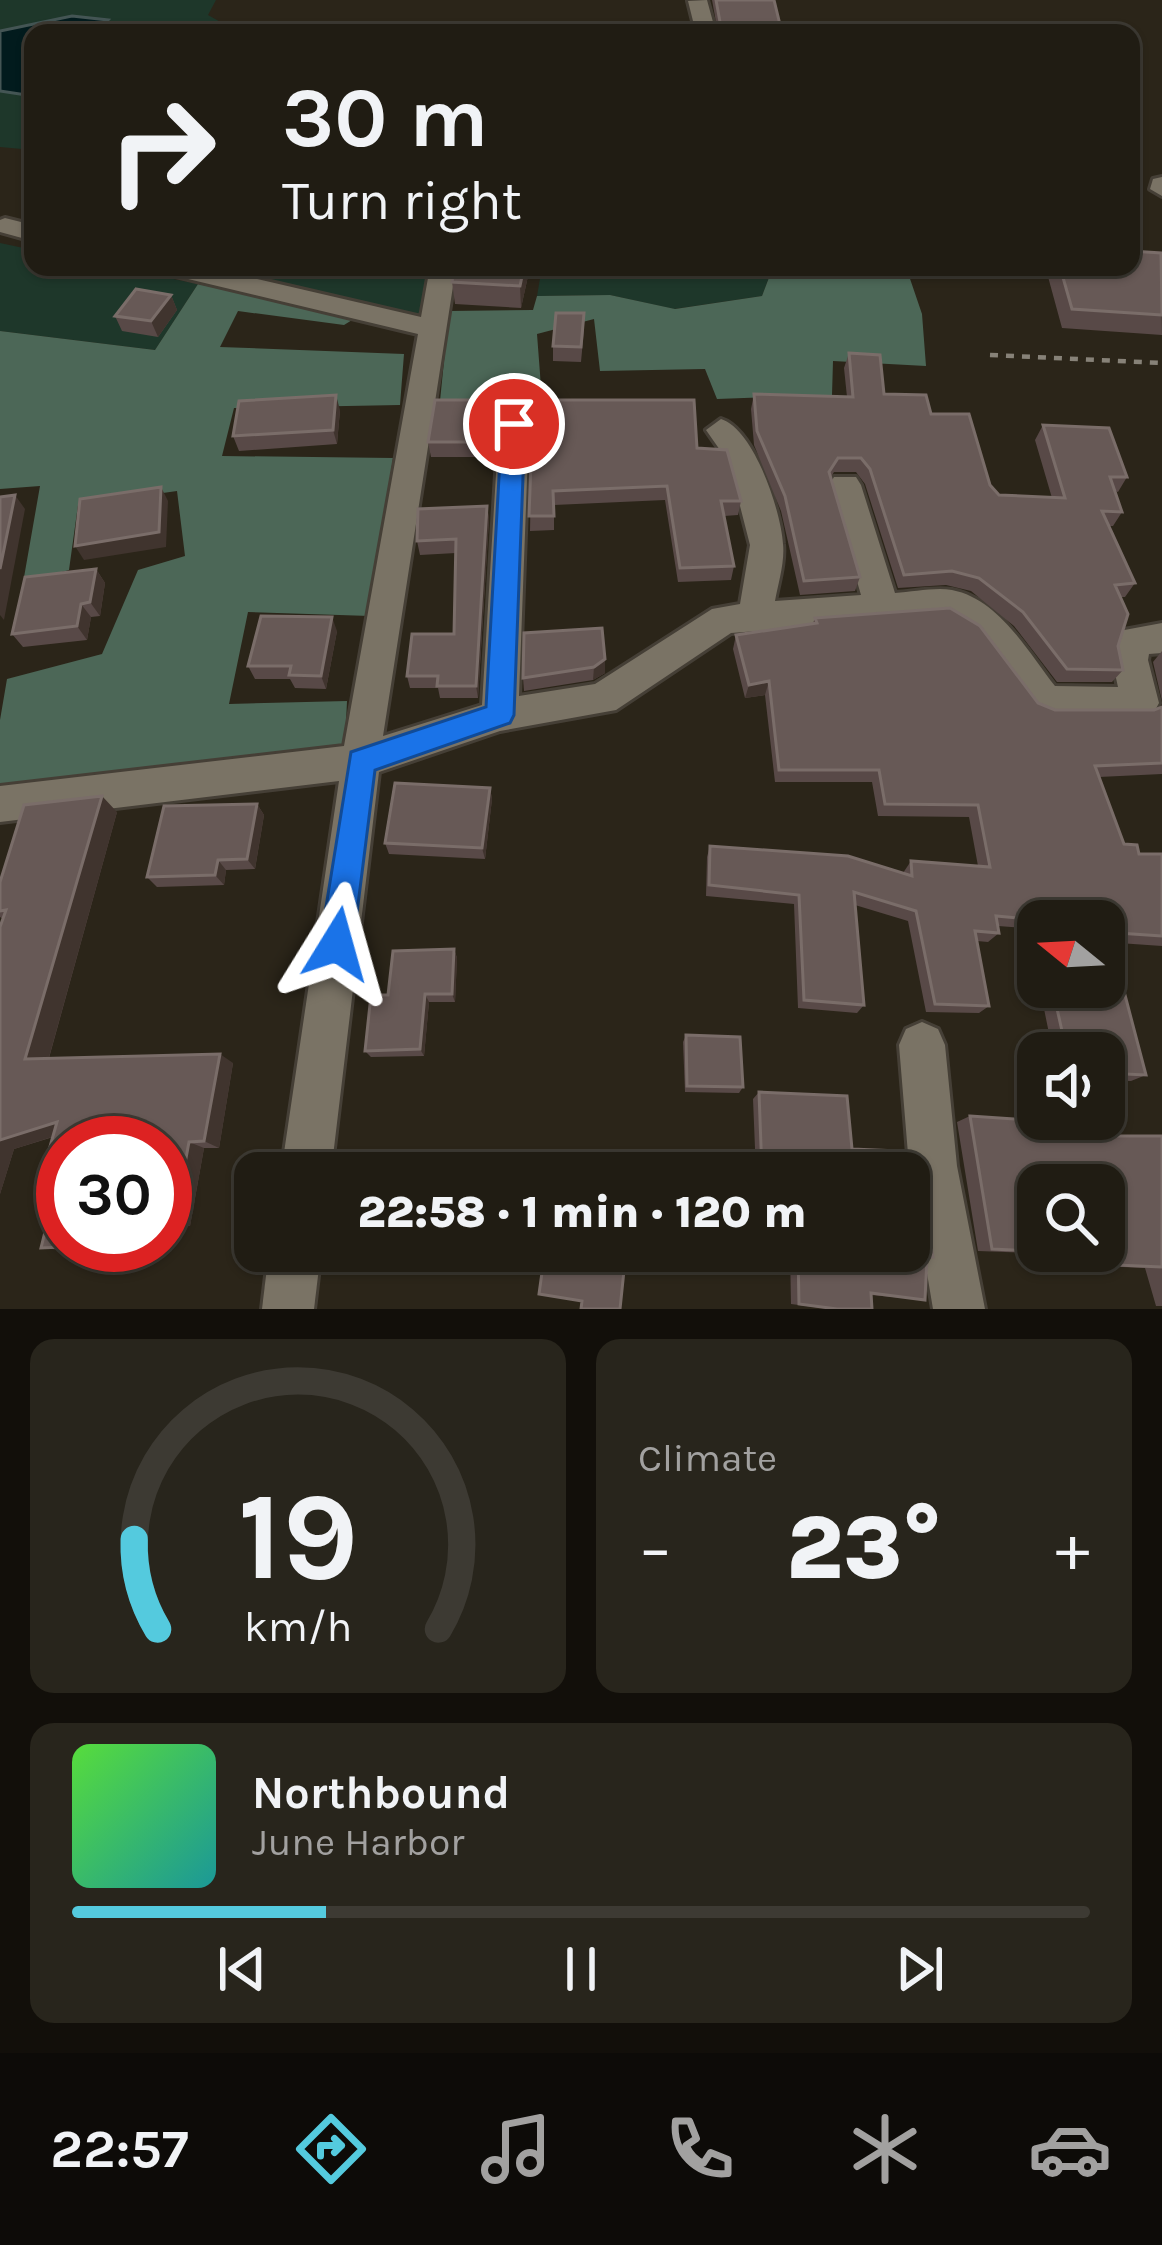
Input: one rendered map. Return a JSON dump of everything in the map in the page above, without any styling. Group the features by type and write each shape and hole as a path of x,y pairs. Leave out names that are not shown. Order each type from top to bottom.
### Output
{"street":[{"path":"5,226 24,231"},
{"path":"210,276 433,329"},
{"path":"309,1152 362,761 442,276"},
{"path":"500,715 514,424"},
{"path":"721,430 744,461 766,545 755,616"},
{"path":"845,485 882,606"},
{"path":"0,804 362,761 500,715 604,699 724,619 950,603 987,626 1045,702 1140,703 1130,660 1132,641 1162,638"},
{"path":"922,1045 933,1166 958,1309"},
{"path":"287,1309 292,1272"}],"path":[{"path":"990,356 1162,363"}],"green space":[{"path":"0,0 216,0 208,15 224,24 24,24 24,149 0,147"},
{"path":"0,243 24,248 24,276 158,276 198,284 155,350 0,331"},
{"path":"243,276 426,276 419,319"},
{"path":"540,276 770,276 762,296 674,309 610,295 537,296"},
{"path":"770,276 909,276 922,314 926,366 833,361 832,395 717,399 705,369 600,371 594,319 537,334 542,400 440,401 449,311 533,310 537,296 610,295 675,309 762,296"},
{"path":"198,284 357,317 344,325 238,311 220,347 404,354 400,405 234,408 222,456 393,458 370,616 248,612 229,704 347,701 345,745 0,787 0,720 7,679 102,654 138,570 185,556 177,491 78,505 69,570 23,583 40,486 0,489 0,331 155,350"}],"water":[{"path":"72,16 108,20 104,24 34,24"},
{"path":"24,26 24,95 0,91 0,31"}],"building":[{"path":"716,0 774,0 780,24 720,24"},
{"path":"1140,252 1161,253 1162,315 1072,309 1063,276 1140,276"},
{"path":"453,276 522,276 520,286 452,282"},
{"path":"136,289 171,295 151,321 115,316"},
{"path":"556,313 584,313 581,347 553,346"},
{"path":"849,353 880,355 884,394 926,395 931,414 969,414 990,485 999,495 1065,498 1043,425 1109,428 1127,477 1110,477 1122,512 1102,511 1135,583 1115,585 1128,614 1118,646 1123,670 1067,669 1023,612 979,578 952,571 904,575 870,469 861,458 838,458 829,472 860,577 804,581 785,496 757,431 754,394 853,397"},
{"path":"336,395 333,430 233,436 239,401"},
{"path":"435,400 504,400 493,410 491,442 428,442"},
{"path":"522,400 694,400 697,448 727,450 741,501 721,501 734,566 680,568 667,486 553,491 554,516 529,516 533,410"},
{"path":"161,487 159,532 75,546 80,499"},
{"path":"15,495 0,569 0,497"},
{"path":"487,506 476,686 437,686 438,676 407,676 412,634 454,634 456,539 417,541 418,509"},
{"path":"96,569 90,602 81,604 77,626 12,634 25,577"},
{"path":"950,608 980,626 1038,703 1055,710 1162,707 1162,763 1095,766 1124,844 1137,845 1139,854 1162,854 1162,936 1125,933 1125,900 1017,900 1017,918 996,916 999,933 975,931 989,1006 935,1004 916,911 854,892 864,1005 804,1000 799,895 709,885 710,846 848,856 912,876 911,861 990,867 978,805 885,804 879,770 779,770 769,681 749,685 736,635 817,623 815,618"},
{"path":"261,616 332,617 321,676 289,675 291,666 248,666"},
{"path":"602,628 605,659 594,667 523,678 524,633"},
{"path":"395,783 490,788 482,848 385,843"},
{"path":"102,796 25,1059 220,1054 204,1141 192,1142 192,1116 36,1116 36,1129 0,1140 0,927 6,910 0,911 0,882 24,805"},
{"path":"257,804 247,859 218,860 215,875 147,877 164,806"},
{"path":"454,949 452,994 425,994 420,1049 365,1051 371,995 388,995 393,951"},
{"path":"1125,995 1146,1075 1125,1074 1125,1032 1062,1032 1057,1008 1125,1008"},
{"path":"686,1035 740,1037 743,1087 687,1086"},
{"path":"759,1092 847,1096 852,1149 898,1152 761,1152"},
{"path":"970,1116 1017,1119 1017,1140 1162,1136 1162,1267 1125,1265 1125,1164 1017,1164 1017,1250 992,1249"},
{"path":"542,1272 624,1272 620,1309 581,1309 582,1301 539,1294"},
{"path":"798,1272 926,1272 925,1300 871,1293 872,1309 799,1304"}],"route":[{"path":"337,944 362,761 500,715 514,424"}]}
